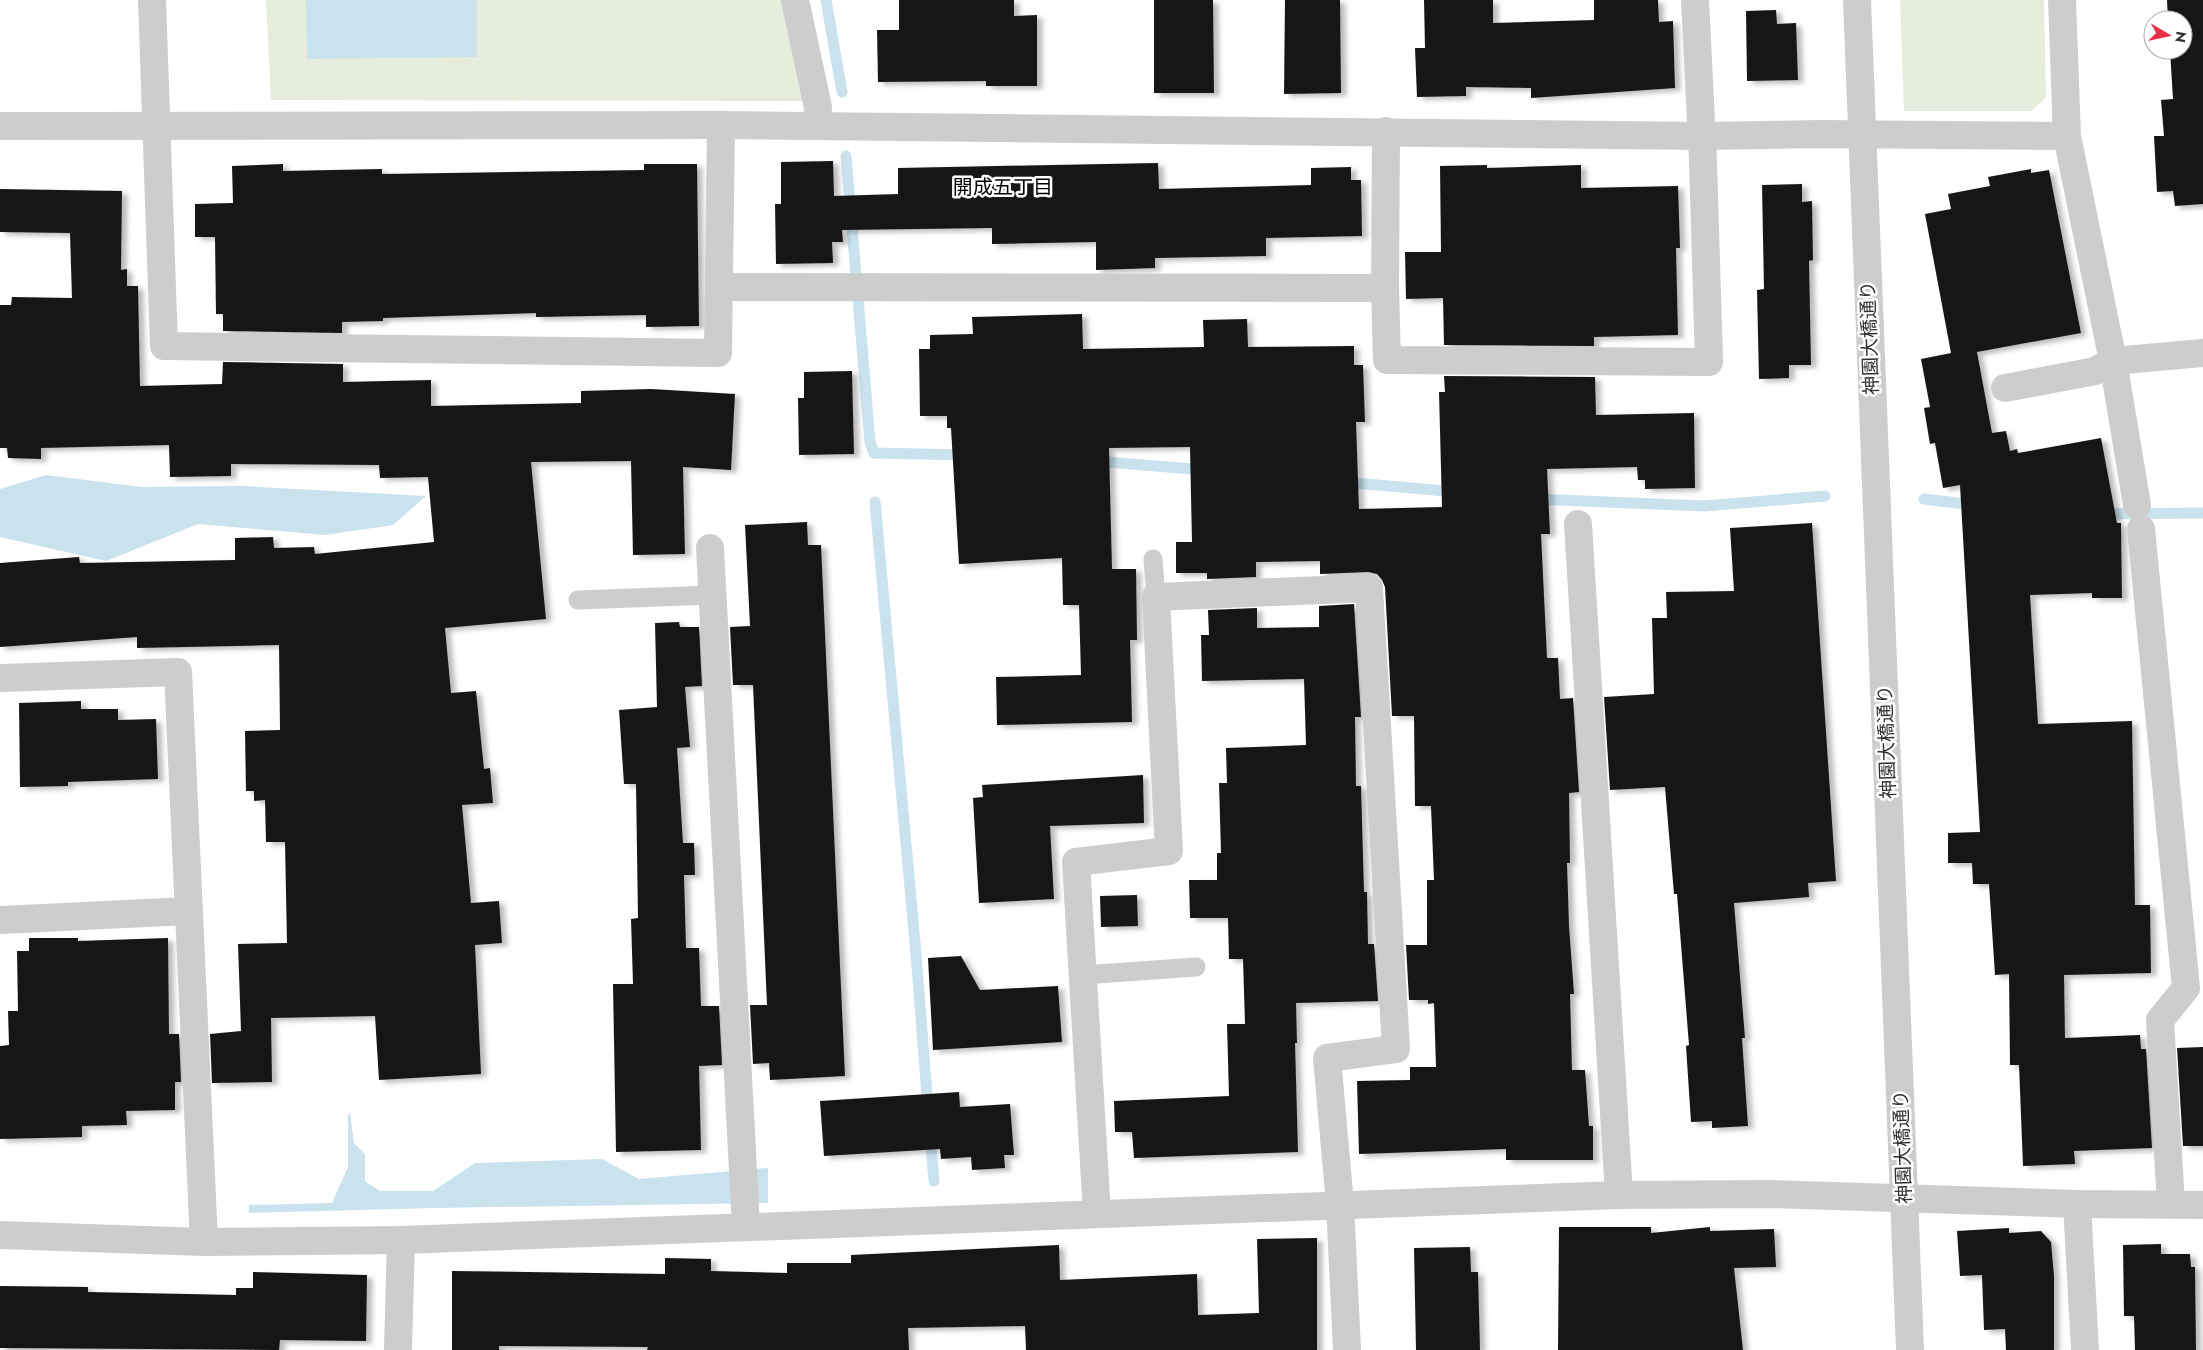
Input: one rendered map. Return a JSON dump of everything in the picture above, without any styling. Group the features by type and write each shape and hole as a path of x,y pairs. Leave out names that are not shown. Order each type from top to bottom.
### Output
{"street":[{"path":"152,0 164,346 718,353 721,125"},
{"path":"795,0 818,107 816,126"},
{"path":"1386,131 1385,288 1387,360 1709,362 1695,0"},
{"name":"神園大橋通り","path":"1856,0 1910,1350"},
{"path":"2062,0 2067,136 2113,361 2139,517 2186,988 2160,1020 2171,1204"},
{"path":"0,126 721,125 1701,136 1861,134 2067,136"},
{"path":"719,287 1385,288"},
{"path":"2005,388 2095,371 2113,361 2203,353"},
{"path":"1578,524 1619,1196"},
{"path":"710,548 745,1218"},
{"path":"1097,1214 1076,862 1169,851 1156,597 1369,588 1396,1049 1327,1058 1340,1204 1347,1350"},
{"path":"0,678 178,672 204,1242"},
{"path":"0,920 189,911"},
{"path":"0,1236 204,1242 401,1240 745,1218 1097,1214 1340,1204 1619,1196 1771,1194 1905,1200 2203,1205"},
{"path":"2077,1204 2085,1350"},
{"path":"398,1350 401,1240"}],"lane":[{"path":"1153,558 1156,597"},
{"path":"578,600 712,595"},
{"path":"1083,975 1196,967"}],"green space":[{"path":"266,0 786,0 805,101 271,100"},
{"path":"1900,0 2044,0 2046,98 2031,111 1904,111"}],"water":[{"path":"306,0 477,0 477,57 307,59"},
{"path":"46,475 141,487 242,486 426,496 393,525 325,535 198,524 106,561 0,537 0,489"},
{"path":"350,1113 354,1143 365,1154 365,1181 380,1191 433,1191 475,1163 602,1159 639,1179 768,1168 768,1203 249,1213 249,1205 332,1203 348,1167 348,1115"}],"building":[{"path":"899,0 1014,0 1014,16 1037,15 1037,86 986,86 986,81 878,82 877,30 899,30"},
{"path":"1154,0 1213,0 1214,93 1154,93"},
{"path":"1285,0 1340,0 1341,93 1284,94"},
{"path":"1424,0 1493,0 1493,23 1594,20 1594,0 1658,0 1659,22 1673,21 1675,88 1531,98 1531,88 1466,87 1466,96 1417,97 1415,48 1425,48"},
{"path":"2167,0 2203,0 2203,204 2175,206 2173,191 2157,192 2154,136 2164,136 2161,100 2173,99 2171,60 2193,60 2193,10 2168,10"},
{"path":"1776,10 1777,24 1796,23 1798,80 1747,81 1746,11"},
{"path":"833,161 834,196 898,194 898,168 1158,163 1159,189 1311,185 1311,168 1351,167 1351,180 1361,180 1362,236 1266,238 1266,256 1155,258 1155,268 1096,270 1096,242 992,244 992,228 842,230 843,242 832,242 833,263 776,264 775,204 781,204 781,162"},
{"path":"283,164 283,171 382,169 382,174 644,170 644,164 697,164 699,326 646,327 646,315 536,317 536,313 383,318 383,321 342,322 342,333 223,331 223,314 216,314 215,237 195,237 195,204 233,203 232,166"},
{"path":"1487,165 1487,168 1581,165 1581,188 1678,186 1680,248 1676,248 1678,335 1594,337 1594,346 1444,345 1443,298 1406,299 1405,252 1441,252 1440,166"},
{"path":"2031,169 2031,173 2049,170 2081,333 1977,352 1992,433 2006,431 2010,451 2017,449 2018,453 2101,438 2117,523 2121,523 2122,598 2092,598 2092,593 2030,595 2038,724 2132,721 2135,905 2150,905 2151,973 2064,975 2065,1038 2140,1035 2141,1049 2146,1049 2152,1148 2074,1151 2075,1164 2023,1166 2019,1065 2010,1065 2009,974 1995,975 1989,884 1973,884 1972,863 1948,863 1948,833 1980,832 1960,485 1943,488 1935,443 1930,444 1924,408 1930,407 1921,359 1951,353 1925,214 1951,209 1948,194 1990,186 1988,177"},
{"path":"1802,184 1802,202 1812,201 1813,260 1809,261 1811,365 1789,365 1789,378 1759,379 1757,290 1764,289 1762,185"},
{"path":"0,189 122,191 121,270 127,269 127,286 138,286 140,386 222,384 223,362 343,364 343,382 431,380 431,406 581,403 581,391 651,389 735,394 731,470 683,467 685,554 633,555 631,461 531,462 546,619 445,628 451,693 476,691 484,769 490,768 493,803 462,805 471,903 499,901 502,943 475,945 481,1074 379,1080 375,1016 271,1018 272,1082 212,1083 210,1034 241,1031 238,944 287,943 285,842 266,842 265,800 254,801 254,791 246,791 245,731 280,730 279,645 137,648 137,637 0,647 0,563 79,557 80,563 235,560 235,538 273,537 274,548 314,547 315,554 434,542 428,477 380,478 379,465 231,464 231,476 170,477 169,445 41,448 41,459 8,458 7,448 0,448 0,305 11,305 12,297 72,298 70,233 0,232"},
{"path":"1082,314 1083,349 1204,347 1203,320 1247,319 1248,347 1354,346 1354,365 1363,365 1365,422 1356,422 1359,509 1442,507 1439,392 1445,392 1444,376 1595,377 1596,415 1694,413 1695,488 1645,489 1645,480 1638,480 1637,467 1547,469 1550,534 1541,534 1547,658 1558,658 1560,699 1573,698 1579,792 1569,793 1570,863 1567,863 1574,994 1570,994 1572,1070 1585,1070 1589,1126 1593,1126 1593,1160 1506,1160 1506,1149 1359,1154 1357,1081 1410,1080 1410,1067 1436,1067 1434,1003 1428,1004 1428,1000 1409,1000 1406,945 1427,945 1427,880 1434,880 1431,806 1415,806 1414,716 1392,716 1385,587 1377,574 1368,572 1320,574 1320,561 1256,562 1256,577 1207,579 1207,573 1176,573 1176,542 1192,542 1190,447 1109,448 1112,569 1136,569 1137,640 1130,640 1132,722 997,725 996,677 1081,675 1079,605 1063,605 1062,558 959,564 951,428 947,428 947,416 920,416 919,349 930,349 930,335 973,334 972,317"},
{"path":"852,371 854,454 799,455 798,398 804,398 804,372"},
{"path":"807,522 808,545 821,545 845,1076 770,1080 769,1063 753,1064 750,1005 767,1005 753,685 733,685 730,627 750,626 745,525"},
{"path":"1812,523 1836,881 1808,883 1809,897 1734,903 1745,1038 1742,1038 1748,1126 1712,1128 1712,1121 1691,1122 1686,1046 1689,1045 1677,894 1674,894 1665,787 1610,790 1604,697 1654,694 1652,618 1667,618 1666,592 1734,591 1730,528"},
{"path":"1354,604 1361,717 1355,717 1356,786 1361,786 1364,892 1367,892 1368,944 1374,944 1378,1001 1296,1003 1297,1043 1295,1043 1298,1152 1134,1158 1132,1132 1115,1132 1114,1101 1229,1096 1227,1024 1245,1024 1243,959 1229,959 1228,918 1190,918 1189,880 1217,880 1217,853 1221,853 1219,783 1227,783 1226,748 1306,745 1304,679 1202,681 1201,635 1209,635 1208,610 1257,608 1257,628 1319,627 1319,606"},
{"path":"679,622 680,627 699,627 702,686 685,687 690,747 677,748 683,843 694,843 695,875 684,875 686,948 699,948 701,1006 719,1006 722,1065 699,1066 701,1150 616,1152 613,984 633,984 631,919 638,918 636,784 624,784 619,710 657,707 655,623"},
{"path":"81,701 81,709 118,709 118,720 156,719 158,779 68,782 68,786 20,787 19,703"},
{"path":"1143,775 1144,823 1050,826 1054,899 979,903 973,798 983,797 982,785"},
{"path":"1137,895 1138,926 1101,927 1100,896"},
{"path":"29,938 78,938 78,941 168,938 169,1034 179,1034 181,1082 175,1082 175,1110 126,1111 127,1125 82,1126 82,1137 0,1139 0,1046 9,1045 8,1011 18,1011 17,951 29,951"},
{"path":"961,956 980,990 1058,986 1062,1042 933,1050 928,958"},
{"path":"2203,1047 2203,1146 2183,1146 2177,1048"},
{"path":"959,1092 960,1107 1010,1104 1014,1155 1004,1155 1005,1168 972,1170 971,1157 941,1159 940,1149 824,1156 820,1101"},
{"path":"1559,1227 1651,1227 1651,1233 1710,1227 1710,1231 1774,1229 1776,1267 1734,1268 1743,1350 1558,1350"},
{"path":"2009,1228 2009,1233 2041,1231 2051,1242 2054,1276 2054,1350 2006,1350 2005,1329 1984,1330 1982,1275 1960,1276 1957,1231"},
{"path":"1317,1238 1317,1350 1026,1350 1025,1326 908,1328 909,1350 647,1350 648,1347 499,1346 499,1350 452,1350 452,1271 665,1274 665,1258 711,1259 711,1271 787,1273 787,1263 851,1263 851,1255 1059,1245 1060,1280 1197,1274 1198,1315 1259,1313 1257,1239"},
{"path":"2161,1244 2161,1254 2190,1254 2191,1267 2195,1267 2196,1350 2135,1350 2134,1316 2124,1316 2123,1245"},
{"path":"1470,1247 1471,1272 1478,1272 1480,1350 1416,1350 1414,1248"},
{"path":"253,1272 367,1275 366,1341 280,1340 279,1350 0,1348 0,1286 88,1287 88,1292 236,1295 236,1288 253,1288"}],"waterway":[{"path":"826,0 842,92"},
{"path":"846,156 870,442 874,453 968,455"},
{"path":"1094,461 1205,470"},
{"path":"1343,482 1457,492"},
{"path":"1535,499 1704,506 1825,496"},
{"path":"1924,499 1974,505"},
{"path":"875,502 928,1108"},
{"path":"2100,514 2203,513"},
{"path":"930,1134 934,1181"}],"district":[{"name":"開成五丁目","path":"1003,187"}]}
